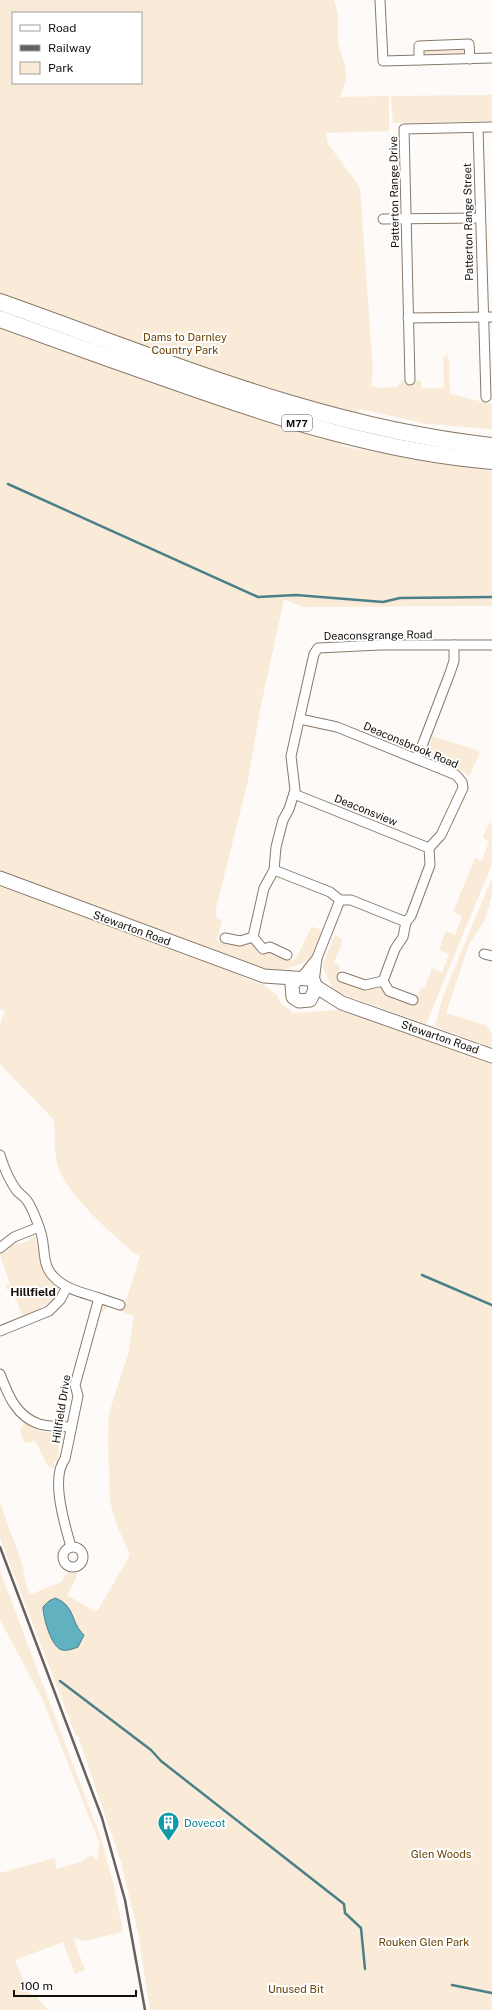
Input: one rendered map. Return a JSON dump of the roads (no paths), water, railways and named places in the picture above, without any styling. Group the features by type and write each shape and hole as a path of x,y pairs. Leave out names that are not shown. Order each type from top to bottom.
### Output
{"highway":[{"name":"M77","path":"0,302 210,377 305,409 401,432 492,446"},
{"name":"M77","path":"0,319 245,406 347,438 436,455 492,461"}],"main road":[{"name":"Stewarton Road","path":"0,878 264,976 293,997"},
{"name":"Stewarton Road","path":"264,976 299,978"},
{"path":"299,978 314,984 315,994 306,1002 299,1001 293,997 292,985 299,978"},
{"name":"Stewarton Road","path":"314,984 342,1003 492,1056"},
{"name":"Stewarton Road","path":"306,1002 342,1003"}],"street":[{"path":"380,0 383,61 492,58"},
{"path":"419,60 419,46 469,44 470,59"},
{"name":"Patterton Range Drive","path":"410,380 404,129 492,127"},
{"name":"Patterton Range Street","path":"478,128 479,218 487,317 486,397"},
{"path":"383,219 479,218"},
{"path":"408,318 487,317"},
{"path":"417,759 454,661 454,645"},
{"name":"Deaconsgrange Road","path":"253,937 264,888 274,870 276,847 283,820 290,808 294,794 291,756 314,654 318,648 492,645"},
{"name":"Deaconsbrook Road","path":"300,718 337,727 456,775 462,782 463,788 441,834 429,848"},
{"name":"Deaconsview","path":"294,794 429,848"},
{"path":"383,981 395,948 403,937 406,922 411,916 430,865 429,848"},
{"path":"274,870 330,892 340,900 351,900 406,922"},
{"path":"314,984 317,958 340,900"},
{"path":"225,938 240,941 253,937 263,949 270,947 287,955"},
{"path":"299,978 317,958"},
{"path":"342,977 365,985 383,981"},
{"path":"383,981 389,991 413,1000"},
{"path":"1,1161 12,1185 28,1202 39,1227 44,1243 45,1261 49,1272 54,1278 67,1287 120,1305"},
{"path":"0,1248 14,1237 39,1227"},
{"path":"0,1331 49,1311 60,1300 67,1287"},
{"name":"Hillfield Drive","path":"71,1547 61,1504 59,1472 60,1465 65,1459 70,1427 78,1396 75,1385 99,1298"},
{"path":"0,1374 9,1398 21,1414 39,1424 70,1427"}],"water":[{"path":"55,1598 62,1601 70,1610 77,1625 84,1635 78,1647 62,1650 58,1648 51,1638 44,1618 43,1607"}],"waterway":[{"path":"8,484 258,597 296,595 383,602 400,598 492,597"},
{"path":"422,1275 492,1305"},
{"path":"60,1681 151,1750 161,1761 344,1904 345,1913 361,1928 365,1969"},
{"path":"452,1985 492,1993"}],"railway":[{"path":"0,1547 102,1818 125,1900 145,2010"}],"place":[{"name":"Dovecot","path":"169,1842"}],"district":[{"name":"Hillfield","path":"33,1292"}],"park label":[{"name":"Dams to Darnley Country Park","path":"185,343"},
{"name":"Glen Woods","path":"441,1854"},
{"name":"Rouken Glen Park","path":"424,1942"},
{"name":"Unused Bit","path":"296,1989"}]}
